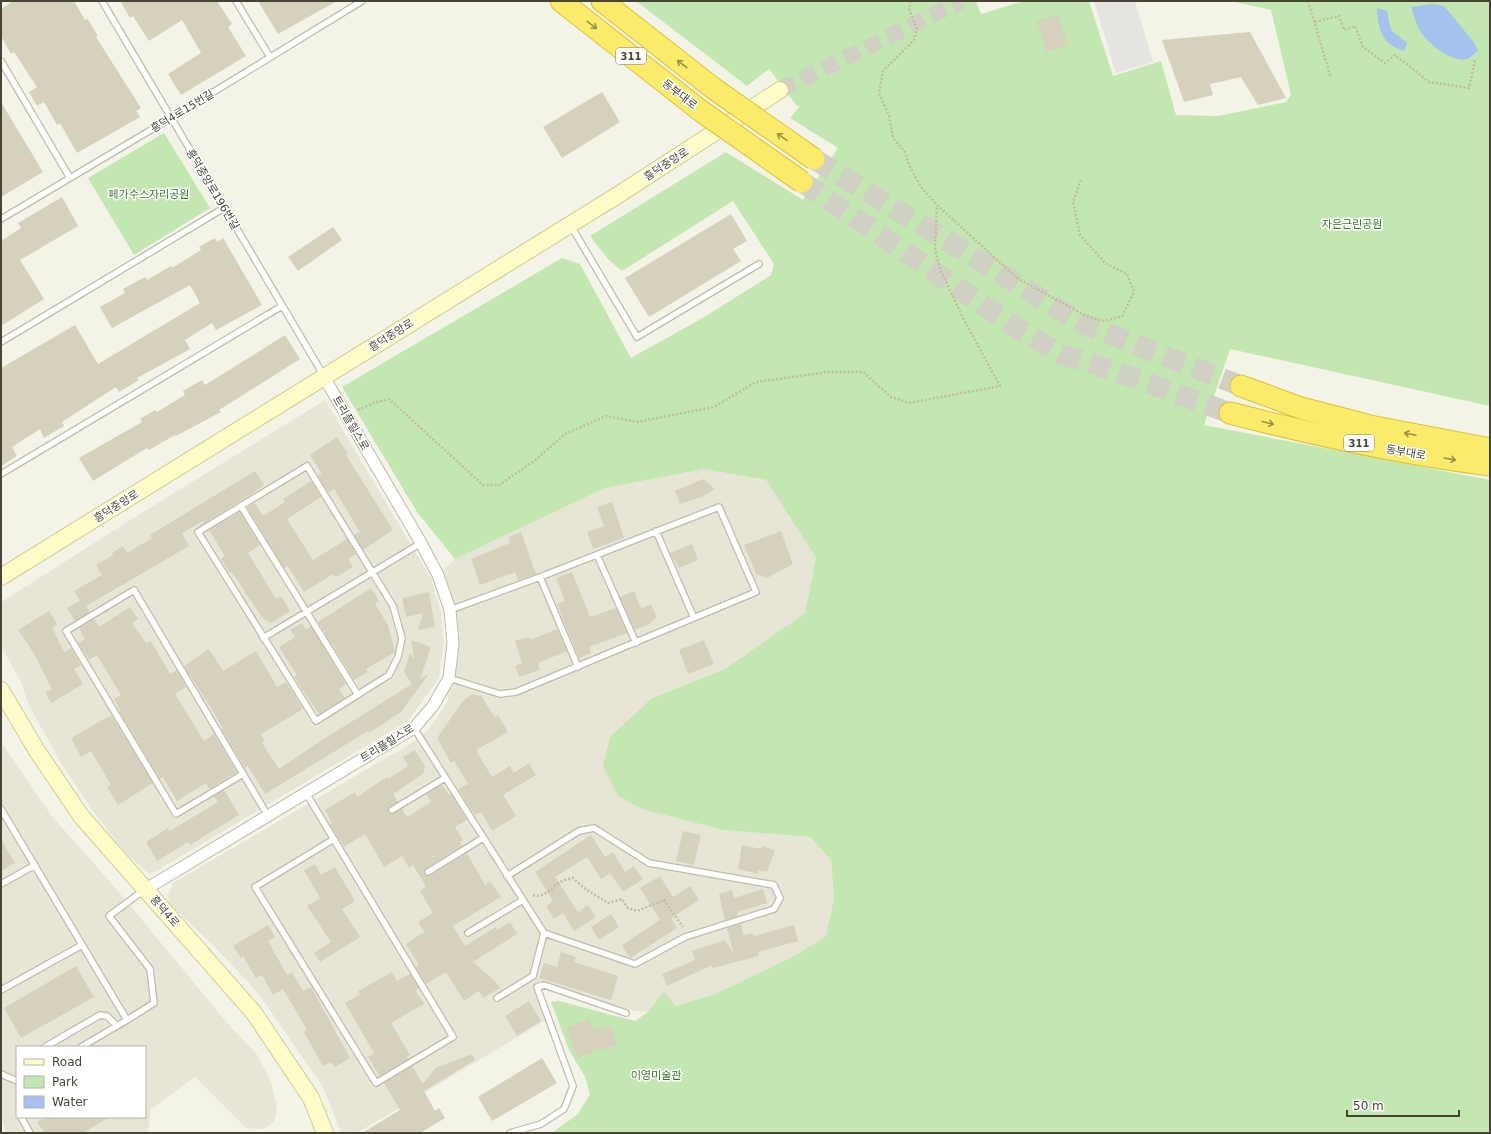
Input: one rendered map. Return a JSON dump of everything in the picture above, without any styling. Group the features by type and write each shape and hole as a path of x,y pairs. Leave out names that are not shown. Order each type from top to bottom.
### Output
{"highway":[{"name":"동부대로","path":"561,1 702,111 802,182"},
{"name":"311","path":"602,1 713,88 814,159"},
{"name":"동부대로","path":"1241,386 1301,408 1370,426 1490,449"},
{"name":"동부대로","path":"1230,413 1290,428 1384,448 1490,465"}],"street":[{"name":"흥덕중앙로","path":"1,577 570,225 780,90"},
{"name":"트리플힐스로","path":"146,889 414,728 432,706 449,678 453,643 450,610 438,575 324,376"},
{"name":"흥덕4로","path":"1,690 37,751 81,816 254,1013 311,1098 325,1133"}],"lane":[{"name":"흥덕중앙로196번길","path":"102,1 324,376"},
{"path":"236,1 270,57"},
{"name":"흥덕4로15번길","path":"1,219 171,118 362,1"},
{"path":"1,61 70,178"},
{"path":"1,342 224,208"},
{"path":"570,225 637,337 759,264"},
{"path":"1,474 282,306"},
{"path":"308,466 393,606 402,638 398,657 389,675 316,721 198,532 241,506 308,466"},
{"path":"241,506 358,695"},
{"path":"449,678 500,694 516,692 756,592 719,507 540,577 450,610"},
{"path":"656,531 694,618"},
{"path":"263,638 421,543"},
{"path":"597,555 636,643"},
{"path":"540,577 578,667"},
{"path":"243,774 176,814 66,631 134,590 268,816"},
{"path":"414,728 507,876 544,933 635,964 688,936 774,909 780,898 774,885 649,863 594,828 579,832 507,876"},
{"path":"392,810 445,778"},
{"path":"306,793 334,839 453,1037 376,1083 255,887 334,839"},
{"path":"1,809 127,1020"},
{"path":"428,872 483,838"},
{"path":"1,884 35,865"},
{"path":"83,1046 154,1003 150,969 109,916 146,889"},
{"path":"468,933 523,900"},
{"path":"497,998 533,976 544,933"},
{"path":"1,990 82,945"},
{"path":"510,1133 541,1124 564,1109 573,1086 537,987 544,985 626,1013"},
{"path":"47,1046 100,1014 107,1016 117,1026"},
{"path":"1,1074 16,1081"},
{"path":"22,1118 30,1133"}],"path":[{"path":"911,1 909,9 917,29 914,40 883,71 879,93 889,116 893,138 905,152 909,165 921,187 937,205 1017,278 1086,316 1104,321 1122,316 1134,292 1127,274 1105,263 1080,235 1073,202 1081,179"},
{"path":"1308,1 1331,78"},
{"path":"1315,22 1339,16 1344,30 1355,26 1363,47 1385,62 1394,55 1429,82 1469,88 1475,60"},
{"path":"347,415 373,403 389,399 483,484 499,485 533,462 565,434 606,416 637,422 714,407 756,382 828,372 864,372 891,397 909,403 1000,386 962,316 940,269 935,249 937,205"},
{"path":"531,895 536,896 544,894 562,881 573,878 584,888 608,902 622,899 628,908 637,911 664,900 670,905 688,936"}],"shaded area":[{"path":"1094,1 1135,1 1153,62 1116,73"},
{"path":"325,400 431,578 441,612 444,642 439,678 408,721 150,875 126,853 92,810 61,763 29,706 20,680 1,646 1,605 3,601 135,517"},
{"path":"704,469 766,480 816,558 805,613 725,669 652,698 724,830 810,837 831,860 834,898 826,936 796,955 713,995 675,1006 664,991 648,1012 629,1010 543,982 534,985 546,1020 357,1133 341,1133 323,1087 258,993 211,943 170,905 168,896 173,883 413,742 429,729 449,699 442,689 453,643 438,575 455,559 605,488"},
{"path":"1,742 51,815 118,891 229,1025 256,1053 271,1082 277,1108 274,1122 263,1129 246,1128 195,1077 151,1109 148,1133 6,1133 1,1116"}],"green space":[{"path":"636,1 976,1 981,14 1024,1 1089,1 1113,76 1161,61 1176,115 1218,116 1286,102 1291,95 1271,10 1231,1 1490,1 1490,406 1230,349 1204,425 1490,480 1490,1133 552,1133 578,1114 590,1094 585,1077 569,1050 551,1002 559,1001 635,1021 648,1012 664,991 675,1006 713,995 796,955 826,936 834,898 831,860 810,837 724,830 642,809 618,796 603,766 610,737 652,698 725,669 805,613 816,558 766,480 704,469 605,488 455,559 417,512 342,387 562,258 580,264 631,358 706,316 771,275 774,264 733,201 622,271 608,259 590,236 726,152 803,200 838,148 790,118 800,106 797,106 769,69 747,86"},
{"name":"페가수스자리공원","path":"164,133 210,208 134,255 88,178"}],"water":[{"path":"1432,4 1444,6 1473,41 1478,50 1469,58 1463,60 1449,56 1435,47 1420,31 1411,7"},
{"path":"1377,8 1387,11 1391,30 1407,43 1404,51 1396,48 1385,40 1380,29"}],"building":[{"path":"13,1 74,1 85,20 88,19 98,36 96,37 141,108 136,111 140,117 77,153 60,123 57,125 44,102 37,106 29,92 37,87 14,52 11,54 1,36 1,9"},
{"path":"120,1 217,1 232,24 228,27 246,56 181,95 168,74 201,53 182,20 149,41 133,16 130,18"},
{"path":"258,1 337,1 278,34"},
{"path":"1058,14 1068,45 1047,52 1037,21"},
{"path":"1250,32 1286,98 1258,105 1241,77 1210,84 1213,95 1184,102 1162,40"},
{"path":"602,92 620,122 562,158 543,127"},
{"path":"1,102 43,172 1,197"},
{"path":"62,197 78,226 20,260 44,299 1,326 1,241 21,228 18,223"},
{"path":"731,214 747,241 733,249 741,261 649,317 625,278"},
{"path":"333,227 342,240 298,271 288,257"},
{"path":"215,238 217,242 223,238 262,305 216,330 212,323 185,340 190,349 137,378 139,380 119,392 116,387 62,422 64,426 44,438 40,429 12,447 17,456 1,466 1,368 75,325 98,364 200,303 190,285 112,328 100,307 125,293 123,289 145,277 147,280 171,266 172,268 201,250 199,247"},
{"path":"285,335 300,359 219,410 221,412 149,450 147,448 93,481 79,458 142,422 140,419 155,410 157,412 185,395 183,391 202,380 205,385"},
{"path":"337,437 348,454 346,455 393,530 363,550 354,535 360,532 334,489 329,493 318,476 322,474 310,455"},
{"path":"255,471 264,485 204,523 203,521 182,533 189,546 86,606 90,612 75,621 67,608 80,601 74,591 102,575 96,565 113,555 112,553 123,546 127,553 152,538 150,535"},
{"path":"703,479 715,489 702,497 680,504 675,491"},
{"path":"311,481 321,497 287,519 313,560 347,539 356,554 348,559 353,567 336,577 333,574 304,592 288,566 284,568 247,507 255,503 263,516 285,502 283,499"},
{"path":"612,502 624,538 593,549 587,532 604,526 597,507"},
{"path":"240,512 260,545 248,553 276,599 281,596 290,611 271,623 263,619 232,572 230,573 221,559 225,556 209,530"},
{"path":"781,531 793,564 767,578 756,574 744,545"},
{"path":"521,532 536,574 518,580 515,572 480,585 471,559 510,543 508,537"},
{"path":"692,544 698,560 679,568 670,553"},
{"path":"572,572 590,617 616,608 627,633 589,647 591,653 579,658 557,604 565,601 556,578"},
{"path":"371,588 379,601 375,604 388,625 395,652 366,669 368,672 354,680 318,622"},
{"path":"634,591 641,609 651,604 657,618 651,621 652,623 635,630 620,597"},
{"path":"429,592 435,627 418,630 423,613 406,617 402,598"},
{"path":"130,607 138,619 132,623 146,643 151,641 170,674 177,670 186,687 175,694 204,741 214,734 237,772 209,789 206,783 177,801 163,777 160,779 119,711 120,710 114,699 121,695 97,655 89,660 78,643 85,639 79,628 94,619 99,627"},
{"path":"49,611 57,624 52,627 64,652 71,648 81,665 74,669 83,684 51,703 45,692 52,689 33,652 18,630"},
{"path":"302,623 306,630 311,626 346,684 339,689 345,698 319,714 294,677 297,675 279,647 295,637 290,630"},
{"path":"557,629 567,651 538,663 540,670 519,677 515,666 522,663 515,641 529,637 530,640"},
{"path":"411,640 431,647 420,679 429,674 401,712 369,733 368,731 265,794 248,766 245,768 222,730 223,729 213,711 184,666 209,649 223,671 256,651 277,687 286,682 303,709 261,734 265,741 262,743 279,769 322,740 412,684 404,672 410,653 414,659"},
{"path":"704,640 714,664 688,674 679,650"},
{"path":"472,694 481,696 495,717 498,715 508,732 476,750 492,777 510,766 514,773 529,763 536,775 503,795 516,816 492,831 481,812 475,815 458,789 468,784 454,761 451,763 437,738 463,701"},
{"path":"111,715 153,783 118,805 107,787 111,785 91,751 81,757 71,738"},
{"path":"415,750 425,766 423,774 393,794 398,802 389,808 388,812 392,814 402,809 407,817 431,802 426,794 442,785 449,795 451,794 467,820 455,827 463,840 460,842 462,846 426,868 424,874 430,876 467,853 485,885 490,881 501,897 453,926 465,946 496,927 497,930 510,922 517,934 473,962 496,982 500,988 483,998 479,991 464,1001 446,972 426,984 417,969 416,966 419,965 406,944 424,932 418,922 433,913 420,891 426,887 413,865 409,868 402,856 384,867 365,834 344,847 330,825 332,823 325,810 355,792 357,797 387,777 388,779 408,766 403,757"},
{"path":"224,790 239,815 190,845 188,842 157,861 146,842 168,828 170,831 218,802 214,796"},
{"path":"683,831 701,835 694,865 676,861"},
{"path":"591,835 605,857 613,852 625,872 634,866 643,879 623,892 610,873 601,879 587,857 555,877 578,912 588,905 596,917 574,931 563,913 554,919 546,906 553,901 535,872"},
{"path":"1,840 15,863 1,871"},
{"path":"742,845 761,849 762,846 775,850 767,872 757,870 759,874 738,869"},
{"path":"315,864 321,875 335,867 355,901 342,909 360,937 320,962 314,953 331,942 307,906 320,898 304,870"},
{"path":"660,876 673,897 690,886 699,900 671,918 677,928 630,958 622,945 660,920 640,888"},
{"path":"763,889 767,903 737,912 738,916 725,920 719,894 732,890 734,898"},
{"path":"611,914 619,927 599,940 591,927"},
{"path":"741,924 743,935 753,933 754,936 794,925 798,941 758,952 759,956 713,968 712,965 667,986 662,974 695,960 692,951 725,940 734,954 727,928"},
{"path":"268,925 275,937 268,941 287,975 292,972 303,991 311,987 350,1058 335,1067 331,1062 323,1066 304,1032 307,1030 283,989 273,995 262,975 256,978 243,956 241,958 233,946"},
{"path":"561,952 576,957 574,962 618,976 611,1000 539,978 544,963 557,967"},
{"path":"76,966 94,997 21,1038 4,1008"},
{"path":"392,972 397,981 410,974 419,988 415,990 424,1004 391,1023 410,1055 407,1057 408,1059 380,1076 368,1057 374,1053 345,1003 360,994 358,991"},
{"path":"529,1001 541,1021 517,1036 505,1016"},
{"path":"589,1019 593,1030 610,1025 617,1045 602,1050 602,1048 578,1058 566,1028"},
{"path":"472,1054 475,1060 424,1091 435,1111 439,1108 445,1118 420,1133 362,1133 400,1110 384,1083 412,1066 423,1084 435,1068"},
{"path":"542,1058 557,1083 492,1121 478,1097"},
{"path":"43,1118 108,1118 83,1133 44,1133 37,1122"}],"tunnel":[{"path":"780,90 961,1"},
{"path":"814,159 1081,323 1241,386"},
{"path":"802,182 1014,326 1060,354 1106,368 1230,413"}],"park label":[{"name":"자은근린공원","path":"1352,224"},
{"name":"이영미술관","path":"656,1075"}]}
